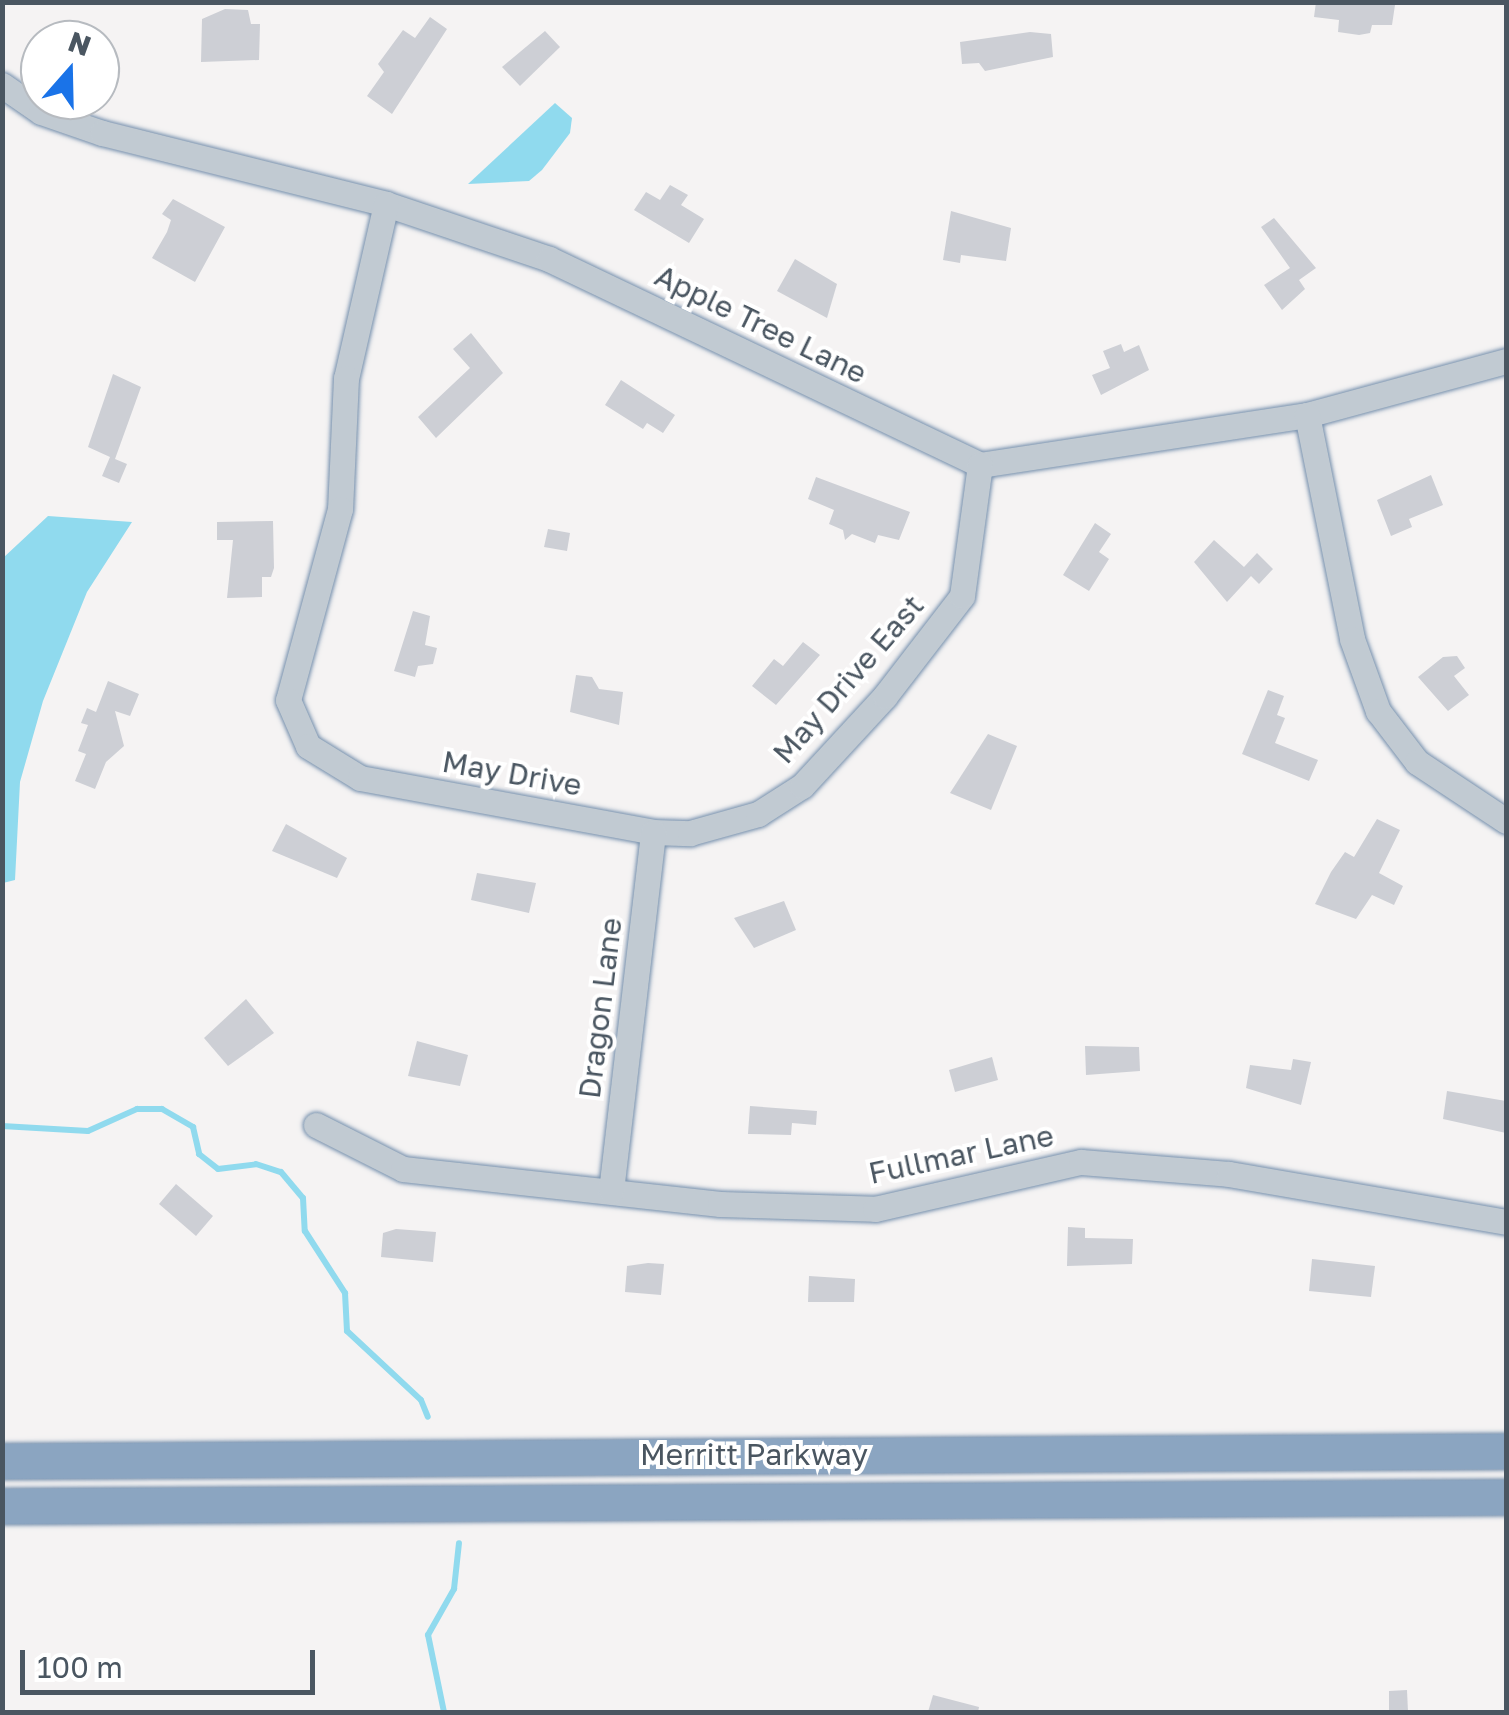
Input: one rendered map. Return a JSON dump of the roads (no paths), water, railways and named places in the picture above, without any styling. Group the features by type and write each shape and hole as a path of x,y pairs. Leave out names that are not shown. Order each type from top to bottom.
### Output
{"highway":[{"name":"Merritt Parkway","path":"2,1461 1506,1450"},
{"name":"Merritt Parkway","path":"2,1506 1506,1497"},
{"path":"2,1522 117,1504"}],"street":[{"name":"Apple Tree Lane","path":"3,88 41,112 102,133 386,204 549,259 980,465"},
{"name":"May Drive","path":"386,204 346,378 340,509 288,700 308,746 360,778 653,832"},
{"path":"980,465 1308,416 1506,361"},
{"path":"1308,416 1352,639 1378,710 1417,762 1506,822"},
{"name":"May Drive East","path":"653,832 690,832 758,814 802,786 885,696 962,596 980,465"},
{"name":"Dragon Lane","path":"612,1191 653,832"},
{"name":"Fullmar Lane","path":"316,1126 403,1169 720,1204 876,1209 1081,1162 1229,1174 1506,1222"}],"water":[{"path":"555,103 572,118 570,133 542,170 529,181 468,184"},
{"path":"48,516 132,522 87,592 43,701 20,782 15,880 3,883 3,558"}],"waterway":[{"path":"2,1126 88,1131 137,1109 162,1109 193,1127 199,1154 218,1169 256,1164 281,1172 303,1198 305,1231 345,1293 347,1331 421,1400 428,1417"},
{"path":"444,1712 428,1635 454,1589 459,1543"}]}
